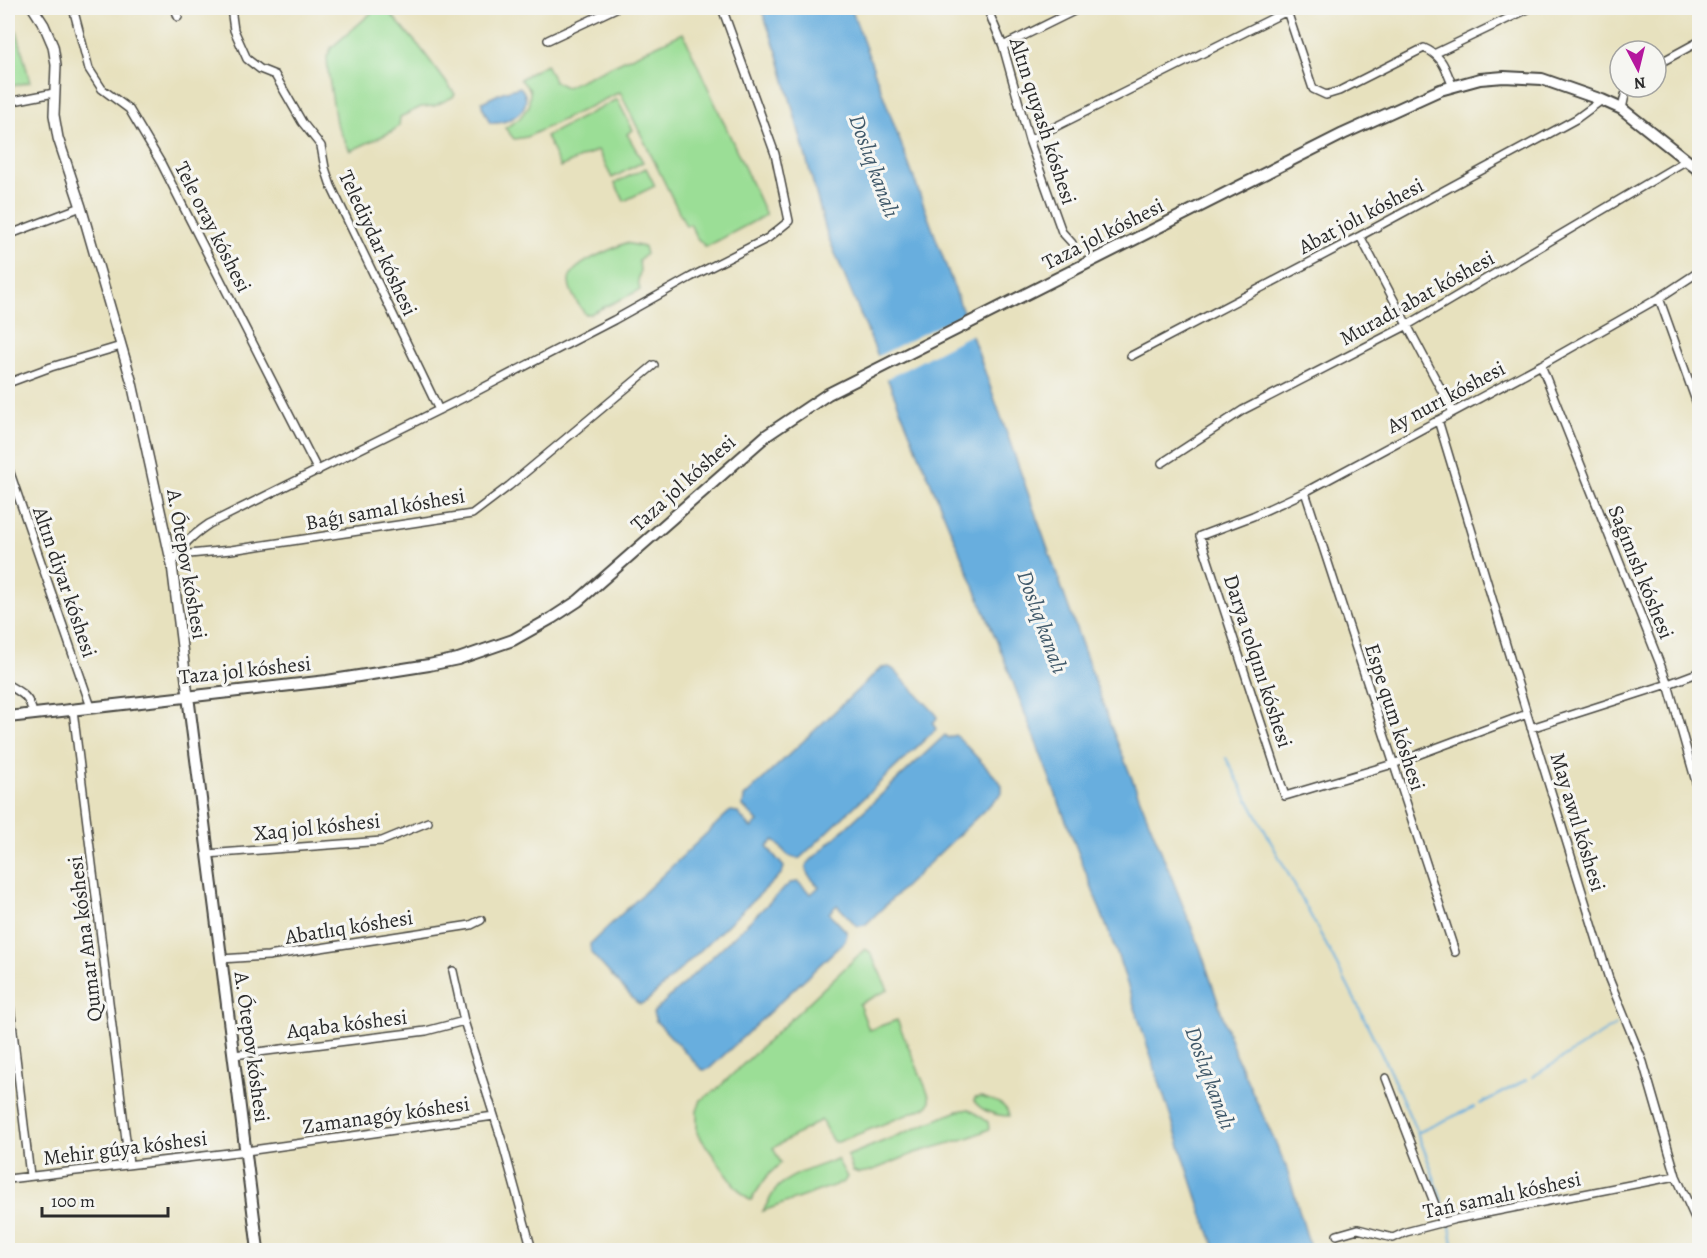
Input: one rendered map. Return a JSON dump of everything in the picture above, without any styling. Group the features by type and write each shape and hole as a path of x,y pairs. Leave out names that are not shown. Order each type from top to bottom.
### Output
{"main road":[{"name":"Taza jol kóshesi","path":"8,717 327,681 458,659 513,640 578,602 767,435 801,410 828,394 1343,134 1440,90 1480,79 1504,77 1542,79 1602,99 1622,109 1700,171"},
{"name":"A. Ótepov kóshesi","path":"188,696 258,1251"}],"street":[{"name":"A. Ótepov kóshesi","path":"33,8 44,25 53,46 56,64 54,115 58,138 81,207 132,383 172,565 188,696"},
{"name":"Tele oray kóshesi","path":"74,8 89,69 102,89 129,109 161,163 318,471"},
{"path":"175,8 178,17"},
{"name":"Telediydar kóshesi","path":"231,8 234,30 247,58 260,69 275,75 302,122 321,146 331,186 439,410"},
{"path":"548,40 616,8"},
{"path":"172,565 190,536 209,524 585,336 768,238 789,221 775,154 722,8"},
{"name":"Altın quyash kóshesi","path":"987,8 1003,46 1029,140 1062,232 1072,243"},
{"path":"1003,46 1080,8"},
{"path":"1029,140 1289,8 1314,89 1326,95 1339,91 1424,48 1436,53 1442,61 1453,87"},
{"path":"1436,53 1530,8"},
{"path":"1668,58 1700,41"},
{"path":"8,102 54,93"},
{"name":"Abat jolı kóshesi","path":"1131,356 1576,119 1602,99"},
{"path":"1622,109 1624,99"},
{"name":"Muradı abat kóshesi","path":"1162,463 1243,410 1406,326 1687,160"},
{"path":"8,235 81,207"},
{"path":"1360,236 1453,412"},
{"name":"Ay nurı kóshesi","path":"1200,536 1253,516 1305,492 1542,365 1659,298 1700,271"},
{"path":"1659,298 1700,412"},
{"path":"8,383 51,367 121,346"},
{"name":"Baǵı samal kóshesi","path":"178,553 231,550 472,514 654,365"},
{"name":"Saǵınısh kóshesi","path":"1542,365 1668,684 1700,796"},
{"name":"May awıl kóshesi","path":"1438,420 1609,979 1643,1062 1676,1176 1700,1229"},
{"name":"Altın diyar kóshesi","path":"8,467 91,707"},
{"name":"Espe qum kóshesi","path":"1305,492 1455,952"},
{"name":"Darya tolqını kóshesi","path":"1200,536 1285,796 1393,764"},
{"path":"1531,728 1700,672"},
{"path":"8,685 25,695 31,704 33,714"},
{"name":"Qumar Ana kóshesi","path":"73,710 129,1164"},
{"path":"1393,764 1527,714"},
{"name":"Xaq jol kóshesi","path":"207,854 382,841 428,822"},
{"name":"Abatlıq kóshesi","path":"221,959 268,956 471,925 481,920"},
{"name":"Zamanagóy kóshesi","path":"453,971 464,1021 494,1116 532,1251"},
{"path":"8,989 30,1176"},
{"name":"Aqaba kóshesi","path":"234,1055 426,1031 464,1021"},
{"path":"1386,1078 1442,1223"},
{"name":"Zamanagóy kóshesi","path":"246,1151 494,1116"},
{"name":"Mehir gúyа kóshesi","path":"8,1179 246,1151"},
{"name":"Tań samalı kóshesi","path":"1337,1235 1358,1229 1393,1238 1406,1232 1442,1223 1676,1176"}],"green space":[{"path":"376,9 387,10 419,46 455,94 434,106 421,107 400,117 399,126 391,132 350,151 336,123 327,57 331,48"},
{"path":"17,31 30,82 8,87 8,33"},
{"path":"683,33 766,215 706,247 697,238 690,224 686,226 620,92 527,137 514,139 505,128 519,119 529,106 530,90 520,79 546,64 554,81 566,87"},
{"path":"617,99 633,130 627,134 643,162 612,178 598,150 560,167 546,136"},
{"path":"646,168 655,186 624,201 615,183"},
{"path":"626,243 644,247 646,254 639,260 640,290 590,314 585,314 571,290 569,281 571,275 584,263"},
{"path":"865,949 870,952 888,990 859,1004 869,1030 897,1020 930,1102 927,1107 838,1142 832,1140 821,1120 773,1148 781,1163 768,1175 751,1200 748,1199 735,1186 697,1133 697,1111 701,1100 716,1090"},
{"path":"981,1097 1002,1105 1009,1116 994,1114 981,1108 974,1101 975,1098"},
{"path":"969,1109 988,1122 989,1129 971,1137 915,1153 871,1171 859,1173 853,1171 847,1156 958,1111"},
{"path":"837,1159 847,1177 844,1182 763,1211 774,1192 785,1181"}],"water":[{"name":"Doslıq kanalı","path":"761,8 851,8 979,355 1110,724 1200,948 1236,1056 1286,1166 1311,1250 1216,1250 1119,959 1001,651 827,234 778,55"},
{"path":"520,87 525,94 526,101 519,113 505,121 490,123 482,102"},
{"path":"889,667 936,714 937,718 933,723 936,729 800,858 789,855 774,840 767,847 784,867 782,873 646,1002 640,1004 636,1002 591,953 590,944 728,813 737,812 751,828 758,822 743,806 744,797 881,668"},
{"path":"945,735 948,738 955,735 958,737 1000,782 1002,793 865,925 856,925 837,905 829,913 846,931 845,941 709,1069 700,1068 656,1021 653,1013 790,883 798,882 811,894 819,887 808,875 807,864"}],"pier":[{"path":"966,312 974,333 885,380 876,357"}],"waterway":[{"path":"1226,758 1376,1042 1424,1149 1447,1217"},
{"path":"1532,1077 1616,1025"},
{"path":"1480,1104 1526,1080"},
{"path":"1417,1133 1474,1107"},
{"path":"1450,1226 1454,1250"}]}
